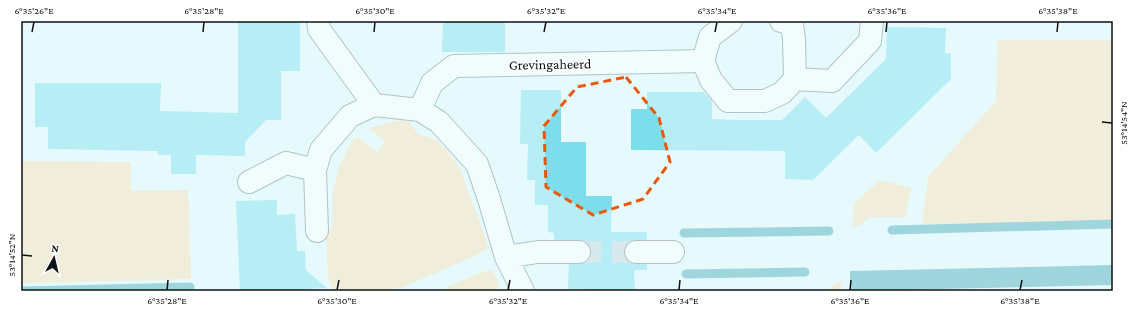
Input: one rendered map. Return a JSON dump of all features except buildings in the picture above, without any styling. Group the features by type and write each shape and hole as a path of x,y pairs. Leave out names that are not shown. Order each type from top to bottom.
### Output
{"street":[{"path":"318,21 319,29 374,105"},
{"path":"731,21 710,37 703,61 711,80 728,101 765,101 782,94 795,79 792,24 781,21"},
{"path":"795,79 832,81 870,41 872,21"},
{"name":"Grevingaheerd","path":"420,110 432,83 454,66 703,61"},
{"path":"317,231 315,170 321,150 350,116 374,105 420,110 439,122 477,164 490,200 506,257 523,291"},
{"path":"249,182 286,163 315,170"},
{"path":"506,257 538,252 579,252"},
{"path":"636,252 674,252"}],"highlighted area":[{"path":"626,77 659,118 670,162 643,199 593,215 546,187 544,126 577,87"}],"shaded area":[{"path":"998,40 1113,40 1113,221 922,224 928,177 996,101"},
{"path":"400,120 410,122 417,133 437,141 447,150 460,169 489,248 470,258 403,287 384,291 333,291 328,276 326,238 332,226 332,197 339,166 352,141 358,137 377,153 385,141 369,128"},
{"path":"21,161 131,162 131,191 188,190 191,279 21,283"},
{"path":"880,180 911,188 905,217 869,217 862,224 853,227 854,203"},
{"path":"492,270 499,283 498,291 438,291 482,272"},
{"path":"837,282 841,282 842,291 826,291"}],"water":[{"path":"1113,265 1113,285 850,291 850,271"}],"waterway":[{"path":"892,230 1113,224"},
{"path":"684,233 829,231"},
{"path":"686,274 805,272"},
{"path":"21,291 190,287"}],"tunnel":[{"path":"579,252 636,252"}]}
